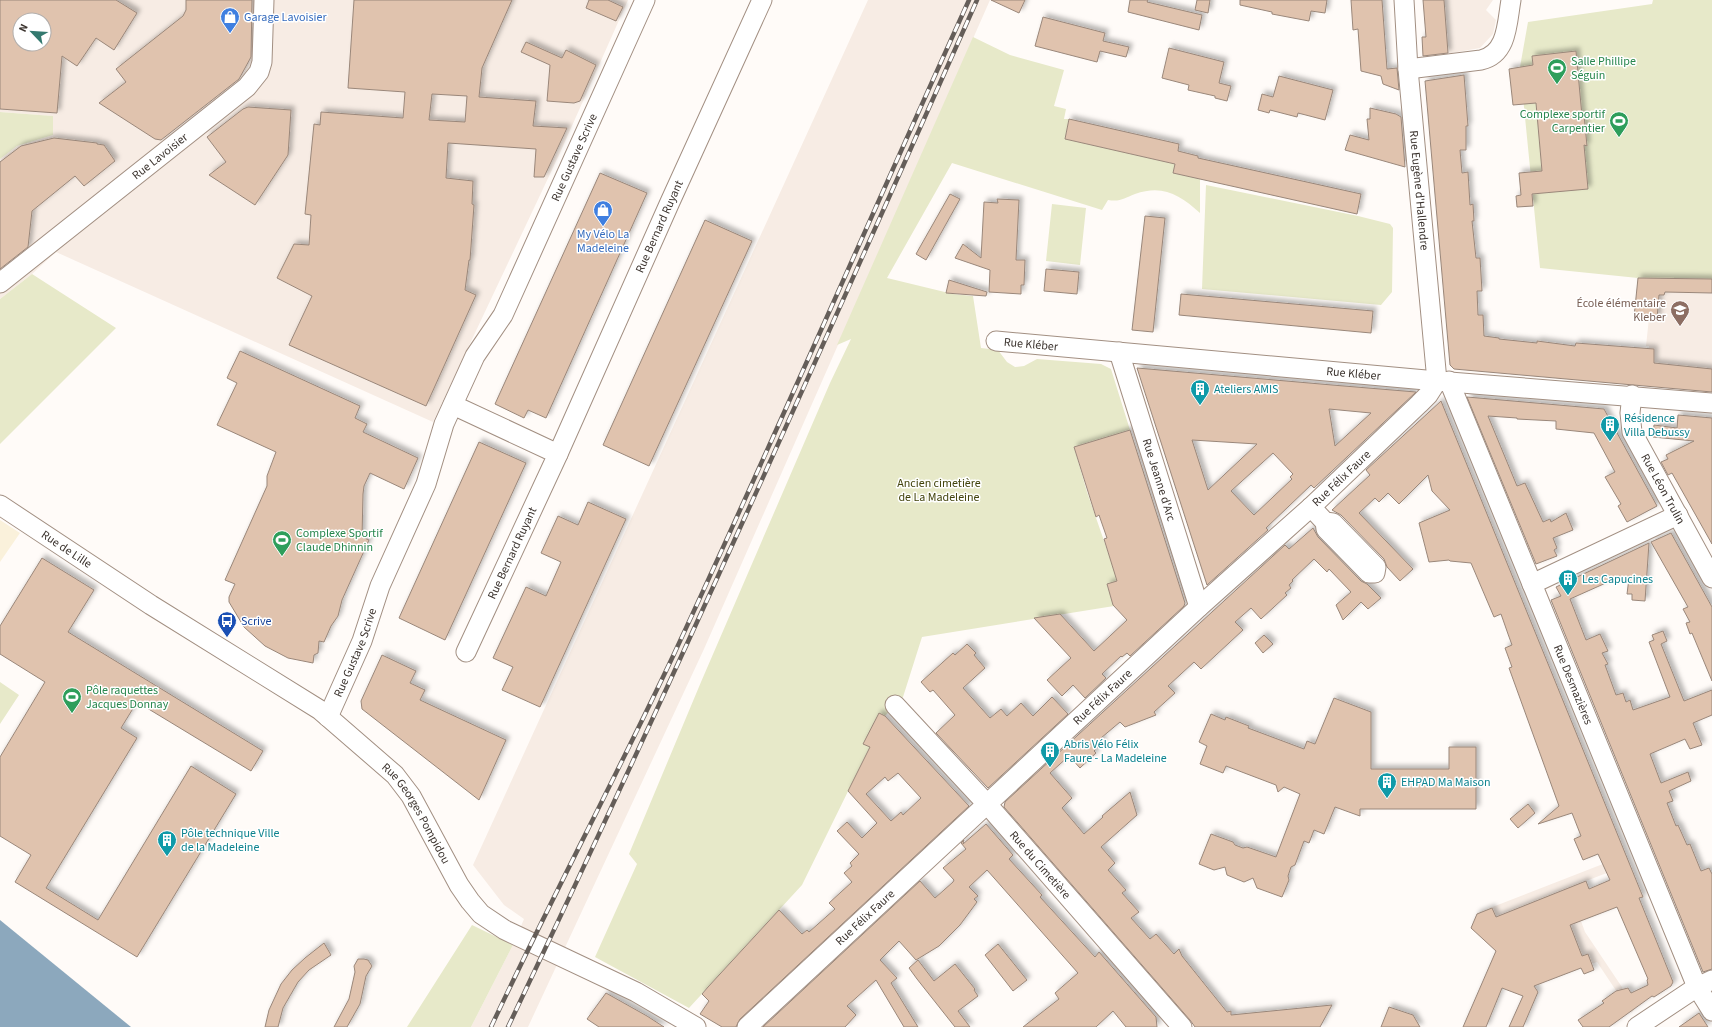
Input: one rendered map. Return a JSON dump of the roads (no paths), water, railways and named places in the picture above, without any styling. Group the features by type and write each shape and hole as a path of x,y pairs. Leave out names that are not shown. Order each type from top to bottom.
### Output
{"street":[{"name":"Rue Lavoisier","path":"0,283 247,87 259,72 262,62 264,0"},
{"name":"Rue Gustave Scrive","path":"324,713 360,621 380,586 426,484 436,472 458,408 497,337 503,315 645,0"},
{"name":"Rue Bernard Ruyant","path":"466,652 558,454 762,0"},
{"name":"Rue Eugène d'Hallendre","path":"1404,0 1408,69 1443,381"},
{"path":"1408,69 1481,60 1492,57 1503,42 1511,0"},
{"name":"Rue Kléber","path":"996,341 1443,381 1632,395 1712,403"},
{"name":"Rue Jeanne d'Arc","path":"1118,352 1199,607"},
{"name":"Rue Félix Faure","path":"747,1027 1199,607 1311,507 1443,381"},
{"name":"Rue Desmazières","path":"1443,381 1704,983 1712,1011"},
{"name":"Rue Léon Trulin","path":"1632,395 1630,413 1632,432 1712,578"},
{"path":"458,408 558,454"},
{"name":"Rue de Lille","path":"0,505 132,592"},
{"path":"1311,507 1325,522"},
{"path":"1532,584 1678,515"},
{"name":"Rue Georges Pompidou","path":"132,592 324,713 389,768 403,785 420,812 459,885 481,914 505,930 636,992 696,1027"},
{"name":"Rue du Cimetière","path":"895,705 987,804 1182,1027"},
{"path":"1637,1027 1704,983"}],"water":[{"path":"0,920 131,1027 0,1027"}],"railway":[{"path":"491,1027 674,654 749,491 969,0"},
{"path":"508,1027 746,515 977,0"}],"place":[{"name":"Garage Lavoisier","path":"230,34"},
{"name":"Salle Phillipe Séguin","path":"1557,85"},
{"name":"Complexe sportif Carpentier","path":"1619,138"},
{"name":"My Vélo La Madeleine","path":"603,227"},
{"name":"École élémentaire Kleber","path":"1680,327"},
{"name":"Ateliers AMIS","path":"1200,406"},
{"name":"Résidence Villa Debussy","path":"1610,442"},
{"name":"Complexe Sportif Claude Dhinnin","path":"282,557"},
{"name":"Les Capucines","path":"1568,596"},
{"name":"Scrive","path":"227,638"},
{"name":"Pôle raquettes Jacques Donnay","path":"72,714"},
{"name":"Abris Vélo Félix Faure - La Madeleine","path":"1050,768"},
{"name":"EHPAD Ma Maison","path":"1387,799"},
{"name":"Pôle technique Ville de la Madeleine","path":"167,857"}],"park label":[{"name":"Ancien cimetière de La Madeleine","path":"939,490"}]}
